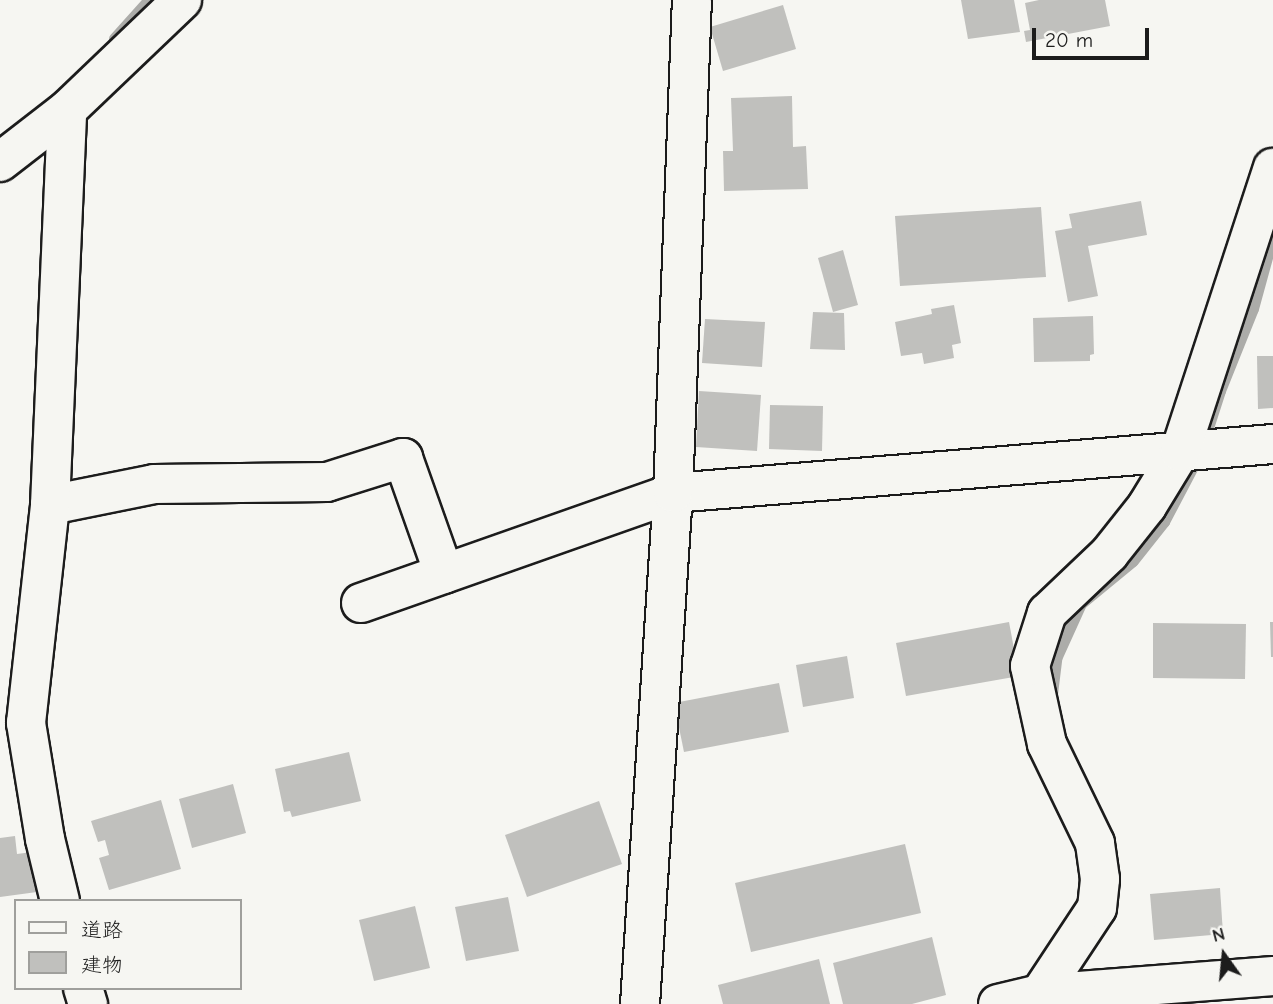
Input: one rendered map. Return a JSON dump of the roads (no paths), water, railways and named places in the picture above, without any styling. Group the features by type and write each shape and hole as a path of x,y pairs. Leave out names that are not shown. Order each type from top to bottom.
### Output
{"street":[{"path":"0,162 67,110 182,0"},
{"path":"640,1004 673,493 695,1"},
{"path":"60,899 45,839 26,723 50,505 67,110"},
{"path":"1038,999 1097,908 1100,879 1095,843 1047,744 1030,666 1047,613 1109,554 1147,506 1180,452 1273,168"},
{"path":"361,603 673,493 1273,444"},
{"path":"50,505 154,484 327,482 403,458 444,574"},
{"path":"998,1004 1273,976"}],"waterway":[{"path":"115,39 150,0"},
{"path":"1203,444 1220,391 1253,309 1273,236"},
{"path":"1052,694 1056,659 1081,604 1133,561 1164,522 1196,461"}]}
